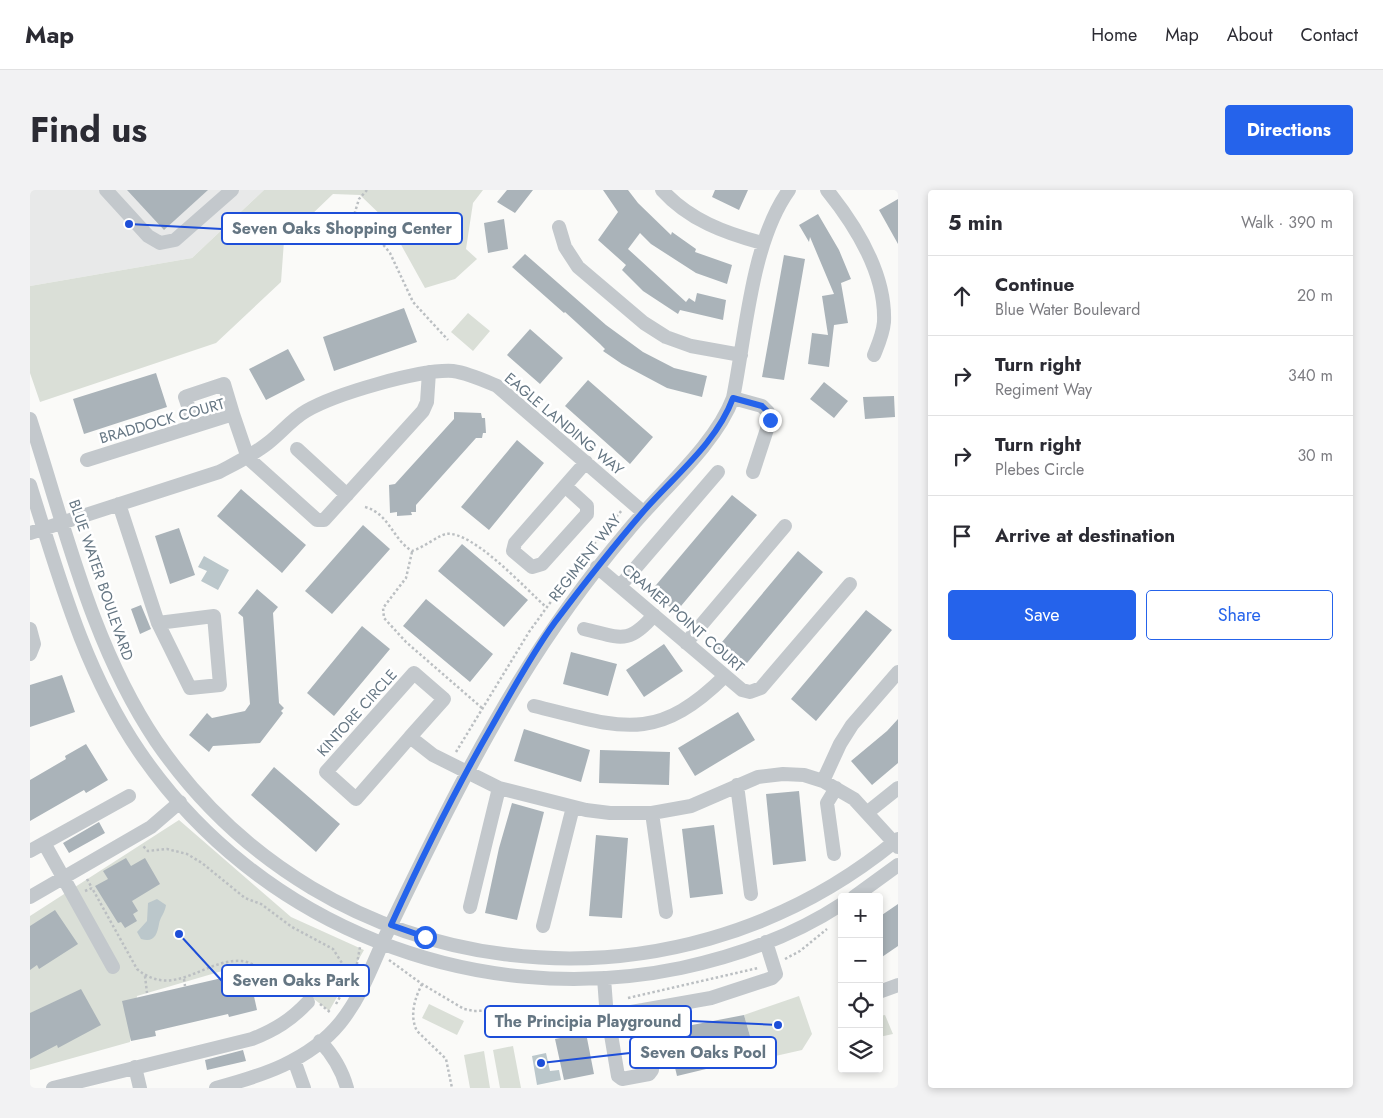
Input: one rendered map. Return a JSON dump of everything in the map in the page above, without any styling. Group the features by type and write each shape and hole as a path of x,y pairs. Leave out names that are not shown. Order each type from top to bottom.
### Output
{"street":[{"path":"108,190 148,236 160,243 175,240 232,190"},
{"path":"662,190 684,211 704,222 722,231 762,243"},
{"name":"REGIMENT WAY","path":"216,1088 252,1079 294,1060 338,1025 351,1008 466,772 520,677 554,625 597,567 643,512 714,434 725,418 733,398 762,243 778,206 789,190"},
{"path":"827,190 855,227 872,263 879,285 884,323 874,355"},
{"path":"559,227 566,247 578,267 644,323 666,337 691,346 742,355"},
{"path":"248,458 317,520 324,520 423,411 427,402 429,372"},
{"name":"EAGLE LANDING WAY","path":"30,533 219,472 248,458 305,411 326,401 429,372 468,374 497,386 643,512"},
{"path":"195,426 185,396 224,384 233,414"},
{"path":"733,398 762,406 768,412 770,420 753,472"},
{"name":"BRADDOCK COURT","path":"86,460 233,414 248,458"},
{"name":"BLUE WATER BOULEVARD","path":"30,419 91,610 114,668 140,716 175,767 220,816 284,869 320,892 391,925 455,946 533,957 582,958 655,952 703,942 779,914 815,897 897,843"},
{"path":"297,449 347,495"},
{"path":"565,486 587,506 587,514 542,564 532,567 513,551 515,543 586,462"},
{"path":"620,586 718,472"},
{"path":"30,485 73,618 96,678 135,745 180,802 237,858 272,886 309,908 382,944 417,957 490,973 531,978 604,978 637,975 700,964 790,932 838,906"},
{"path":"119,504 158,623 190,688 220,685 214,616 158,623"},
{"path":"686,643 785,526"},
{"name":"CRAMER POINT COURT","path":"597,567 742,690 750,692 761,688 850,584"},
{"path":"584,629 624,638 641,631 654,615"},
{"path":"30,629 34,644 30,654"},
{"path":"823,781 840,744 852,725 898,672"},
{"name":"KINTORE CIRCLE","path":"414,673 444,699 410,737 356,799 326,772 414,673"},
{"path":"534,706 599,722 639,726 658,722 683,711 703,698 725,676"},
{"path":"410,737 433,755 499,788 573,807 610,813 652,813 691,806 758,777 783,774 804,775 823,781 854,799 897,843"},
{"path":"737,785 751,894"},
{"path":"470,907 499,788"},
{"path":"834,854 827,803 836,788"},
{"path":"868,812 898,788"},
{"path":"30,851 129,796"},
{"path":"30,897 150,827 180,802"},
{"path":"543,926 573,807"},
{"path":"652,813 666,912"},
{"path":"44,843 113,967"},
{"path":"860,893 898,865"},
{"path":"603,1011 643,1010 711,998 772,978 776,974 766,942"},
{"path":"604,978 603,1011 618,1076 622,1079 649,1074 652,1070 643,1010"},
{"path":"883,991 898,985"},
{"path":"54,1088 252,1039 272,1031 291,1019 309,998"},
{"path":"320,1041 330,1051 347,1088"},
{"path":"294,1060 304,1088"},
{"path":"135,1067 140,1088"}],"path":[{"path":"367,190 359,199 355,212 358,220 384,245 413,302 448,340"},
{"path":"451,764 482,708 546,607 630,501"},
{"path":"365,507 383,516 400,541 412,551"},
{"path":"412,551 427,546 444,534 460,534 474,542 546,607"},
{"path":"412,551 406,578 383,608 384,618 406,642 482,708"},
{"path":"86,878 120,942 137,970 145,976 173,981 226,962 243,961 282,980 307,988 324,986 340,974 342,962 336,952 292,927 261,904 244,898 187,854 168,849 148,851 142,845"},
{"path":"80,890 92,888"},
{"path":"779,962 800,951 830,927"},
{"path":"295,984 309,998 331,1013 356,969 360,947"},
{"path":"392,961 422,984 459,1006 474,1012 603,1011"},
{"path":"624,1000 635,995 715,980 765,966"},
{"path":"145,976 147,994"},
{"path":"184,978 186,986"},
{"path":"422,984 413,1006 414,1025 417,1031 446,1059 452,1088"}],"shaded area":[{"path":"30,190 264,190 192,258 30,286"},
{"path":"264,190 483,190 473,203 466,249 477,259 455,279 425,288 389,223 360,195 333,194 284,241 281,282 216,343 40,402 30,373 30,286 192,258"},
{"path":"468,313 490,331 473,351 451,332"},
{"path":"204,556 229,570 218,590 201,581 207,571 198,567"},
{"path":"179,820 291,917 364,950 329,1011 299,987 246,964 137,996 130,1042 30,1070 30,916"},
{"path":"157,899 166,905 157,932 152,939 141,939 137,932 147,921 148,903"},
{"path":"799,996 812,1034 802,1050 757,1060 744,1015"},
{"path":"429,1004 464,1021 457,1035 422,1018"},
{"path":"883,1015 885,1015 893,1034 883,1036"},
{"path":"513,1046 521,1088 500,1088 493,1050"},
{"path":"484,1051 490,1088 470,1088 464,1055"},
{"path":"546,1053 550,1071 559,1070 561,1080 537,1085 532,1056"}],"building":[{"path":"127,190 208,190 164,230"},
{"path":"507,190 533,190 515,213 497,202"},
{"path":"603,190 628,190 638,203 671,235 672,232 696,249 695,252 732,265 727,284 696,273 651,244 640,233 628,249 686,302 689,298 695,302 697,293 726,300 723,320 680,310 678,314 643,291 622,270 626,265 598,240 618,212"},
{"path":"715,190 748,190 739,210 712,197"},
{"path":"898,199 898,244 879,210"},
{"path":"818,214 839,250 851,279 841,283 848,323 834,325 829,367 808,364 812,333 828,335 822,296 834,294 810,237 809,242 799,225"},
{"path":"504,219 508,249 488,253 484,223"},
{"path":"525,254 606,325 643,352 674,368 707,376 702,397 667,388 622,364 603,351 605,349 600,344 512,267"},
{"path":"784,255 805,259 784,380 762,377"},
{"path":"404,308 417,342 334,371 323,337"},
{"path":"530,329 563,358 540,384 507,355"},
{"path":"288,349 305,380 266,400 249,369"},
{"path":"156,373 167,407 84,434 73,399"},
{"path":"588,380 653,437 630,464 565,406"},
{"path":"824,382 848,401 834,418 810,399"},
{"path":"894,396 895,417 865,419 863,397"},
{"path":"454,412 481,413 482,418 485,418 486,433 483,433 482,438 476,438 416,505 416,512 411,512 412,515 397,516 397,512 390,513 389,485 395,484 454,419"},
{"path":"517,440 544,463 489,530 461,507"},
{"path":"241,489 306,545 282,573 217,516"},
{"path":"732,495 757,515 676,612 651,591"},
{"path":"363,525 390,549 332,614 305,591"},
{"path":"179,528 195,575 170,584 155,536"},
{"path":"462,544 528,600 504,627 438,571"},
{"path":"798,551 823,572 742,669 717,648"},
{"path":"257,589 278,607 273,613 279,703 284,708 281,711 283,713 260,743 213,746 209,752 189,735 207,713 212,718 245,711 250,704 243,617 238,613"},
{"path":"426,599 493,654 470,682 403,626"},
{"path":"141,605 151,629 140,634 131,609"},
{"path":"866,610 892,630 816,721 791,699"},
{"path":"362,626 390,649 334,716 307,693"},
{"path":"664,644 683,671 644,697 626,670"},
{"path":"571,652 617,664 608,696 563,684"},
{"path":"62,675 75,712 30,727 30,685"},
{"path":"738,712 755,740 695,776 678,748"},
{"path":"898,719 898,763 872,785 851,761 887,731"},
{"path":"524,729 590,750 581,782 514,761"},
{"path":"86,744 108,780 86,793 84,790 30,821 30,780 66,759 65,756"},
{"path":"600,750 670,752 669,785 599,783"},
{"path":"274,767 340,824 316,852 251,795"},
{"path":"799,791 806,861 773,865 766,794"},
{"path":"512,803 544,812 517,920 485,913 499,848"},
{"path":"99,822 105,833 69,853 63,843"},
{"path":"714,825 723,894 690,898 682,829"},
{"path":"596,835 628,838 622,918 589,916"},
{"path":"126,858 131,866 145,858 160,884 132,901 138,911 133,914 137,921 125,928 121,922 118,923 95,886 108,879 103,871"},
{"path":"898,904 898,946 883,956 883,938 883,914"},
{"path":"55,910 78,944 39,969 37,965 30,970 30,926"},
{"path":"248,969 257,1010 229,1017 228,1014 155,1031 156,1036 131,1041 122,1001 222,978 221,975"},
{"path":"81,989 101,1025 58,1048 57,1045 30,1059 30,1013"},
{"path":"744,1015 756,1057 677,1076 666,1030"},
{"path":"586,1033 594,1074 564,1080 555,1039"},
{"path":"243,1050 246,1061 207,1070 205,1060"}],"place":[{"name":"Seven Oaks Shopping Center","path":"129,224"},
{"name":"Seven Oaks Park","path":"179,934"},
{"name":"The Principia Playground","path":"778,1025"},
{"name":"Seven Oaks Pool","path":"541,1063"}],"route":[{"path":"425,937 391,925 466,772 515,685 554,625 597,567 643,512 714,434 725,418 733,398 762,406 768,412 770,420"}]}
